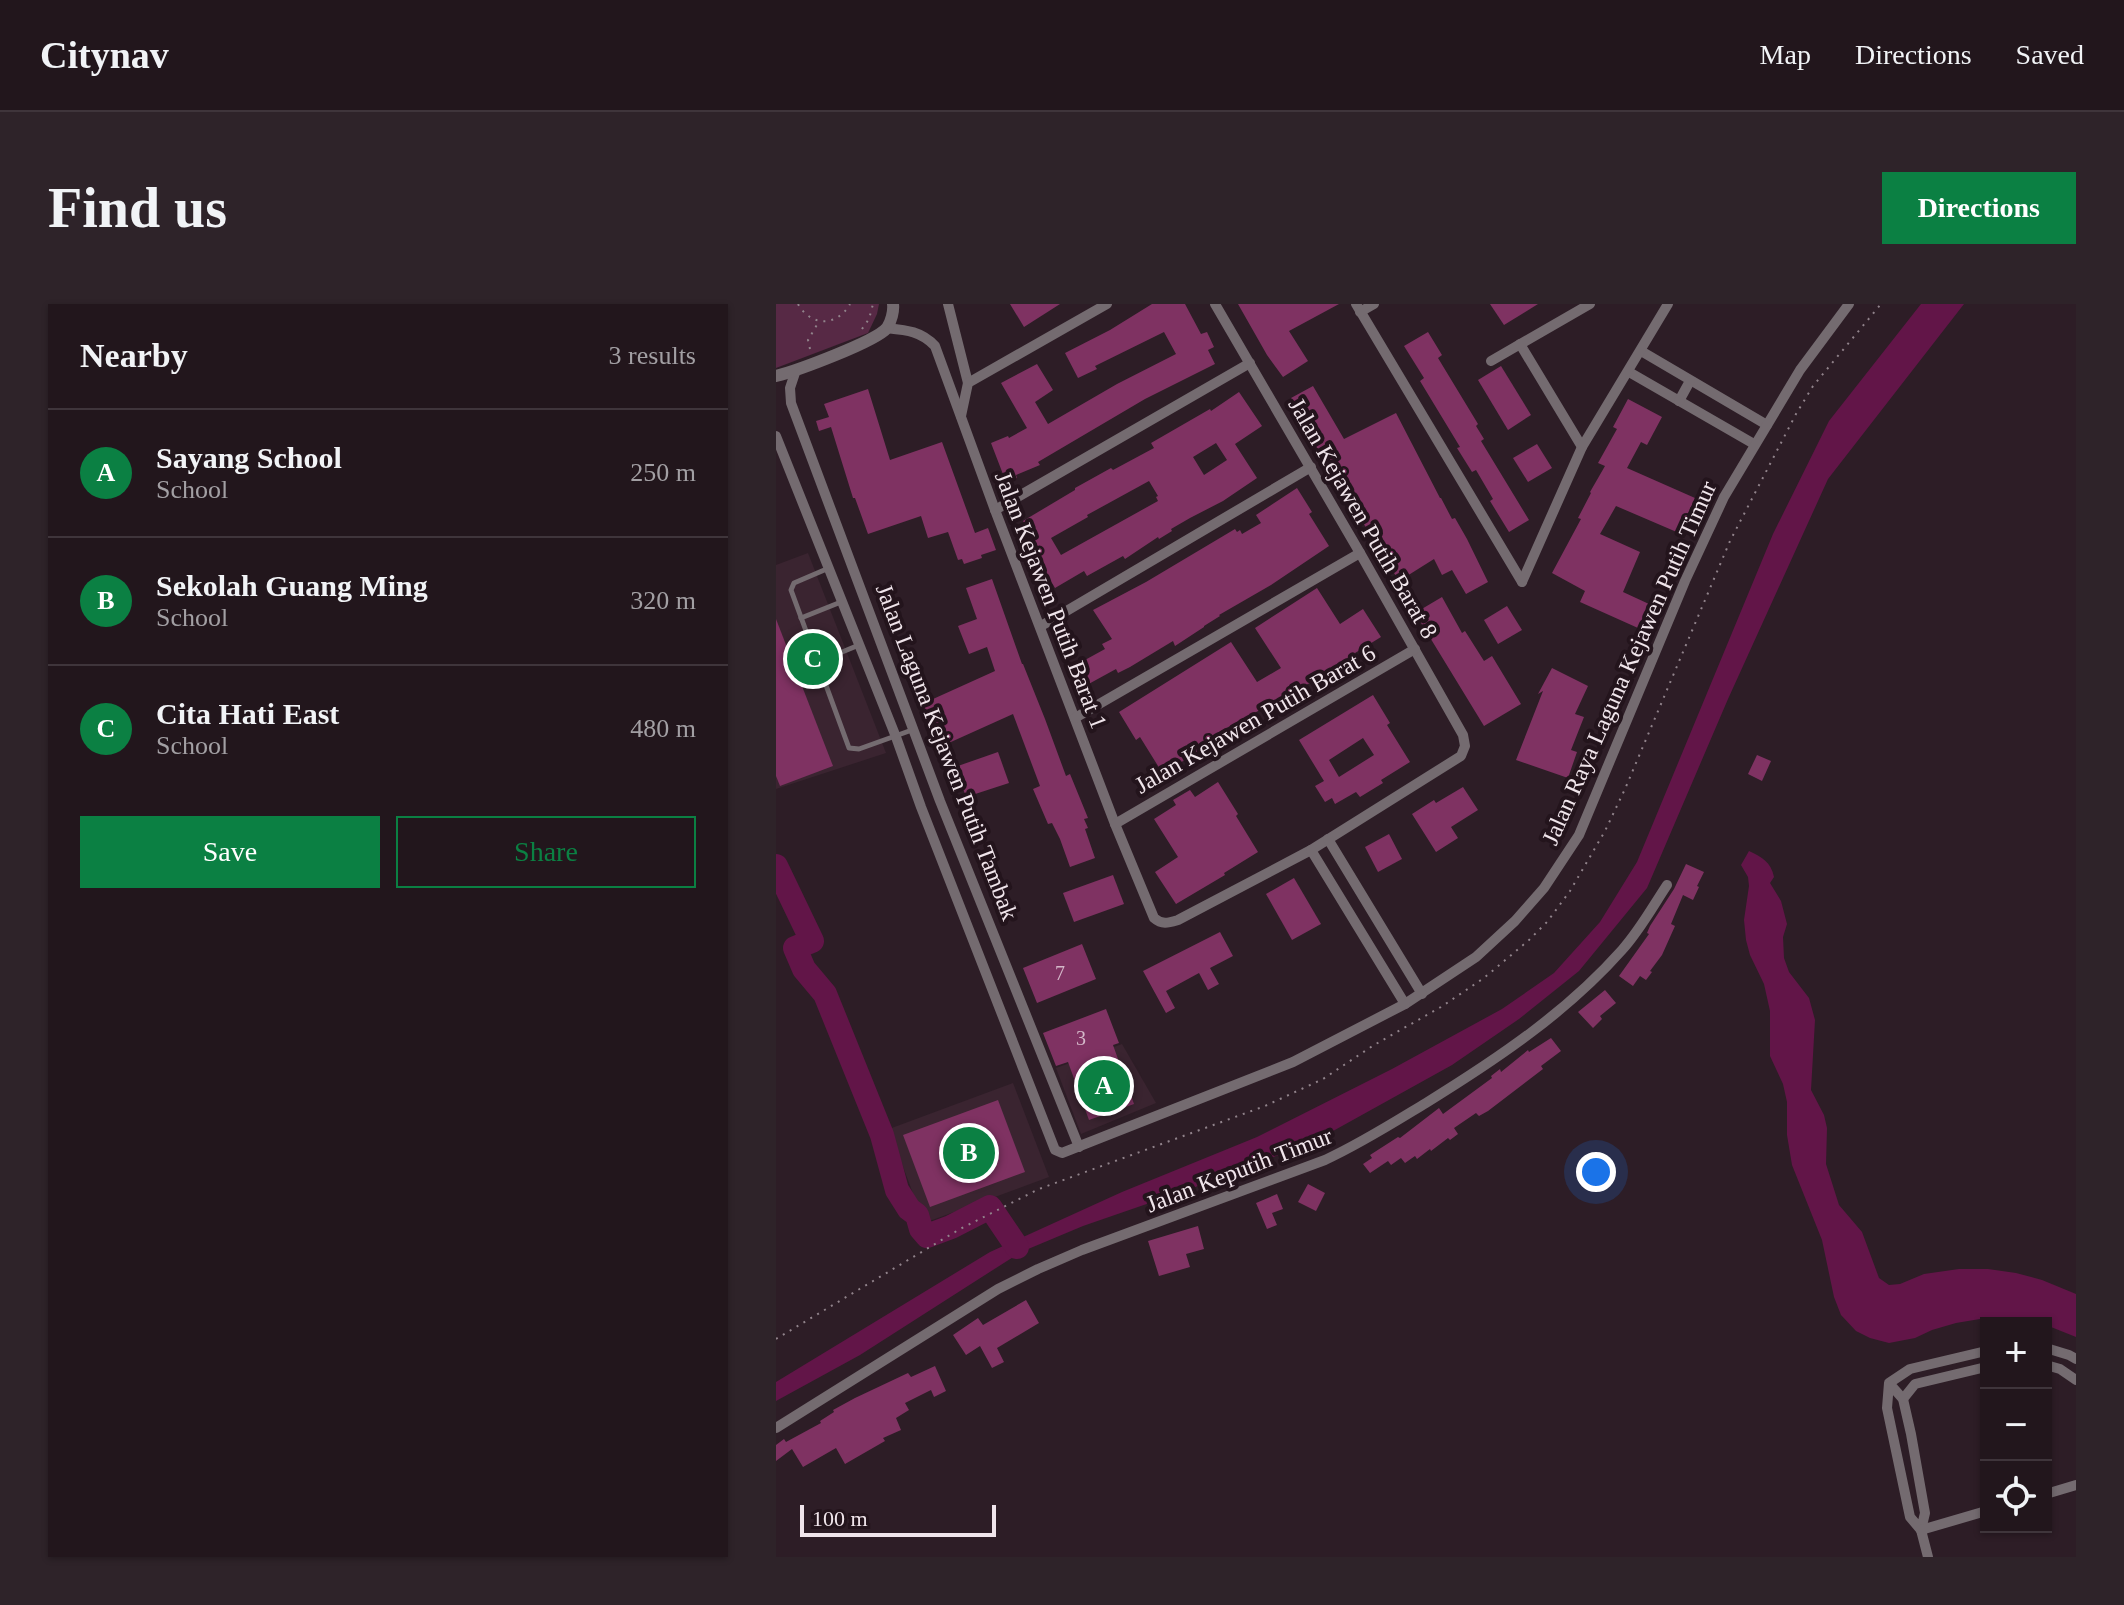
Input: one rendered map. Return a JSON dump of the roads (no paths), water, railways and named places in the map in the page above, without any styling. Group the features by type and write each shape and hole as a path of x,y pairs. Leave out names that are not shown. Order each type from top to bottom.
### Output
{"street":[{"path":"776,376 870,340 886,328 894,310 893,304"},
{"path":"948,304 968,383 961,418"},
{"path":"968,383 1107,304"},
{"name":"Jalan Kejawen Putih Barat 8","path":"1215,304 1463,735 1465,746 1461,756 1328,839"},
{"path":"1374,304 1358,308 1522,582 1582,447 1668,304"},
{"path":"1491,361 1590,304"},
{"name":"Jalan Raya Laguna Kejawen Putih Timur","path":"1055,1150 1062,1153 1079,1147 1293,1062 1422,994 1476,957 1515,921 1544,888 1579,835 1685,581 1724,497 1800,370 1849,304"},
{"name":"Jalan Kejawen Putih Barat 1","path":"886,328 913,331 928,338 935,346 1115,824 1154,918 1167,924 1178,920 1311,850"},
{"path":"1520,344 1582,447"},
{"path":"1641,351 1767,425"},
{"path":"995,510 1250,363"},
{"name":"Jalan Laguna Kejawen Putih Tambak","path":"796,370 790,388 791,403 940,801 1079,1147"},
{"path":"1629,372 1754,444"},
{"path":"1679,401 1690,381"},
{"name":"Jalan Laguna Kejawen Putih Tambak","path":"776,436 881,697 1055,1150"},
{"path":"1041,626 1311,467"},
{"path":"1075,718 1360,553"},
{"name":"Jalan Kejawen Putih Barat 6","path":"1115,824 1415,649"},
{"path":"881,697 898,689"},
{"path":"1405,1004 1311,850 1328,839 1422,994"},
{"name":"Jalan Keputih Timur","path":"776,1428 998,1289 1038,1269 1325,1160 1402,1117 1514,1046 1553,1016 1625,947 1667,885"},
{"path":"1354,922 1372,910"},
{"path":"2052,1350 2076,1359"},
{"path":"1889,1383 1910,1369 1980,1352"},
{"path":"2052,1367 2076,1380"},
{"path":"1903,1399 1915,1384 1980,1368"},
{"path":"1889,1383 1903,1399 1925,1513 1921,1530"},
{"path":"1889,1383 1887,1408 1910,1517 1921,1530 1928,1557"},
{"path":"2052,1492 2076,1485"},
{"path":"1921,1530 1980,1513"}],"lane":[{"path":"829,568 792,585 791,590 849,748 859,749 913,729"},
{"path":"801,618 842,602"},
{"path":"818,662 859,645"}],"waterway":[{"path":"776,866 812,941 795,948 804,969 825,994 882,1135 897,1190 909,1209 917,1215 921,1229 927,1236 990,1207 1017,1247"}],"place":[{"name":"Cita Hati East","path":"813,659"},
{"name":"Sayang School","path":"1104,1086"},
{"name":"Sekolah Guang Ming","path":"969,1153"}]}
